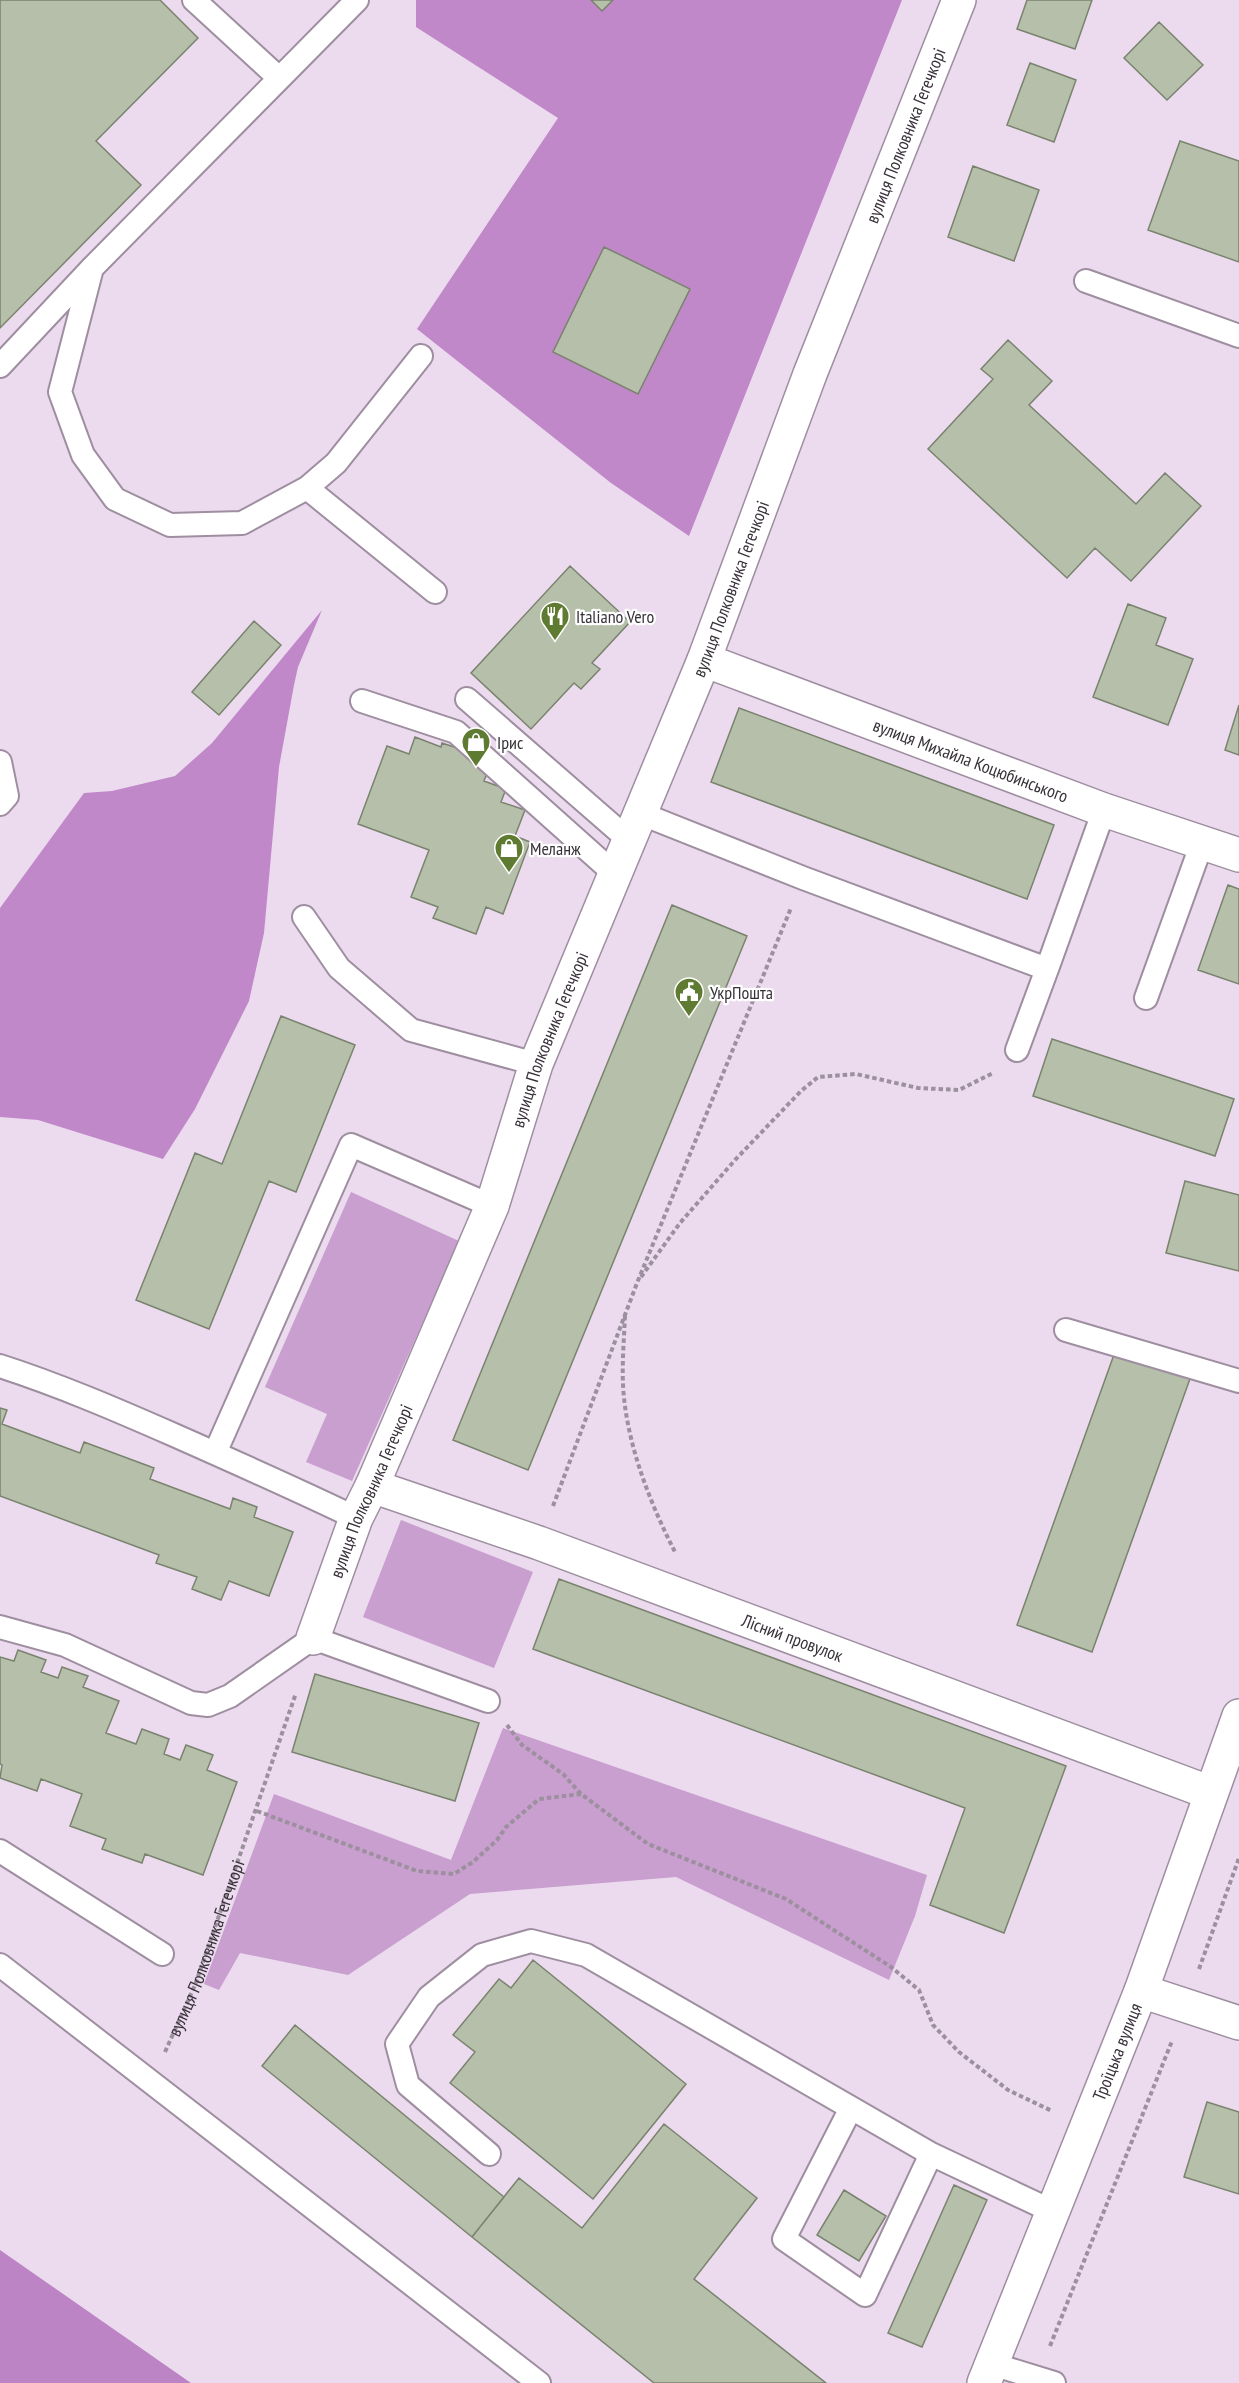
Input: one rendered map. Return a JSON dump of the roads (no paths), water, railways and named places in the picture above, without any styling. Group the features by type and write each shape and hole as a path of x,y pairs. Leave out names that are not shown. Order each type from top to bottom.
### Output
{"street":[{"name":"вулиця Полковника Гегечкорі","path":"313,1638 356,1518 372,1486 492,1206 536,1064 704,660 810,374 959,0"},
{"name":"вулиця Михайла Коцюбинського","path":"704,660 1104,810 1239,855"},
{"name":"Лісний провулок","path":"372,1486 539,1543 1211,1793"},
{"name":"Троїцька вулиця","path":"988,2374 1141,1991 1239,1716"},
{"path":"1141,1991 1239,2023"}],"lane":[{"path":"194,0 279,78"},
{"path":"0,366 92,268 357,0"},
{"path":"92,268 60,392 83,455 115,499 170,525 242,523 307,488 336,463 421,356"},
{"path":"1086,281 1239,336"},
{"path":"307,488 435,592"},
{"path":"467,699 636,828 803,878 1047,969"},
{"path":"362,701 456,732 616,875"},
{"path":"0,762 7,796 0,804"},
{"path":"1017,1050 1104,810"},
{"path":"1146,998 1202,843"},
{"path":"304,917 339,968 411,1030 536,1064"},
{"path":"215,1453 351,1145 492,1206"},
{"path":"1066,1330 1239,1381"},
{"path":"0,1366 38,1378 215,1453 356,1518"},
{"path":"0,1627 65,1645 191,1703 208,1705 230,1696 313,1638 488,1701"},
{"path":"0,1851 162,1954"},
{"path":"489,2154 408,2085 397,2044 429,1997 482,1955 531,1941 586,1955 931,2154 1054,2212"},
{"path":"0,1965 539,2383"},
{"path":"852,2108 784,2239 865,2295 931,2154"},
{"path":"988,2374 1046,2380"}],"place":[{"name":"Italiano Vero","path":"555,642"},
{"name":"Ірис","path":"476,768"},
{"name":"Меланж","path":"509,874"},
{"name":"УкрПошта","path":"689,1018"}]}
